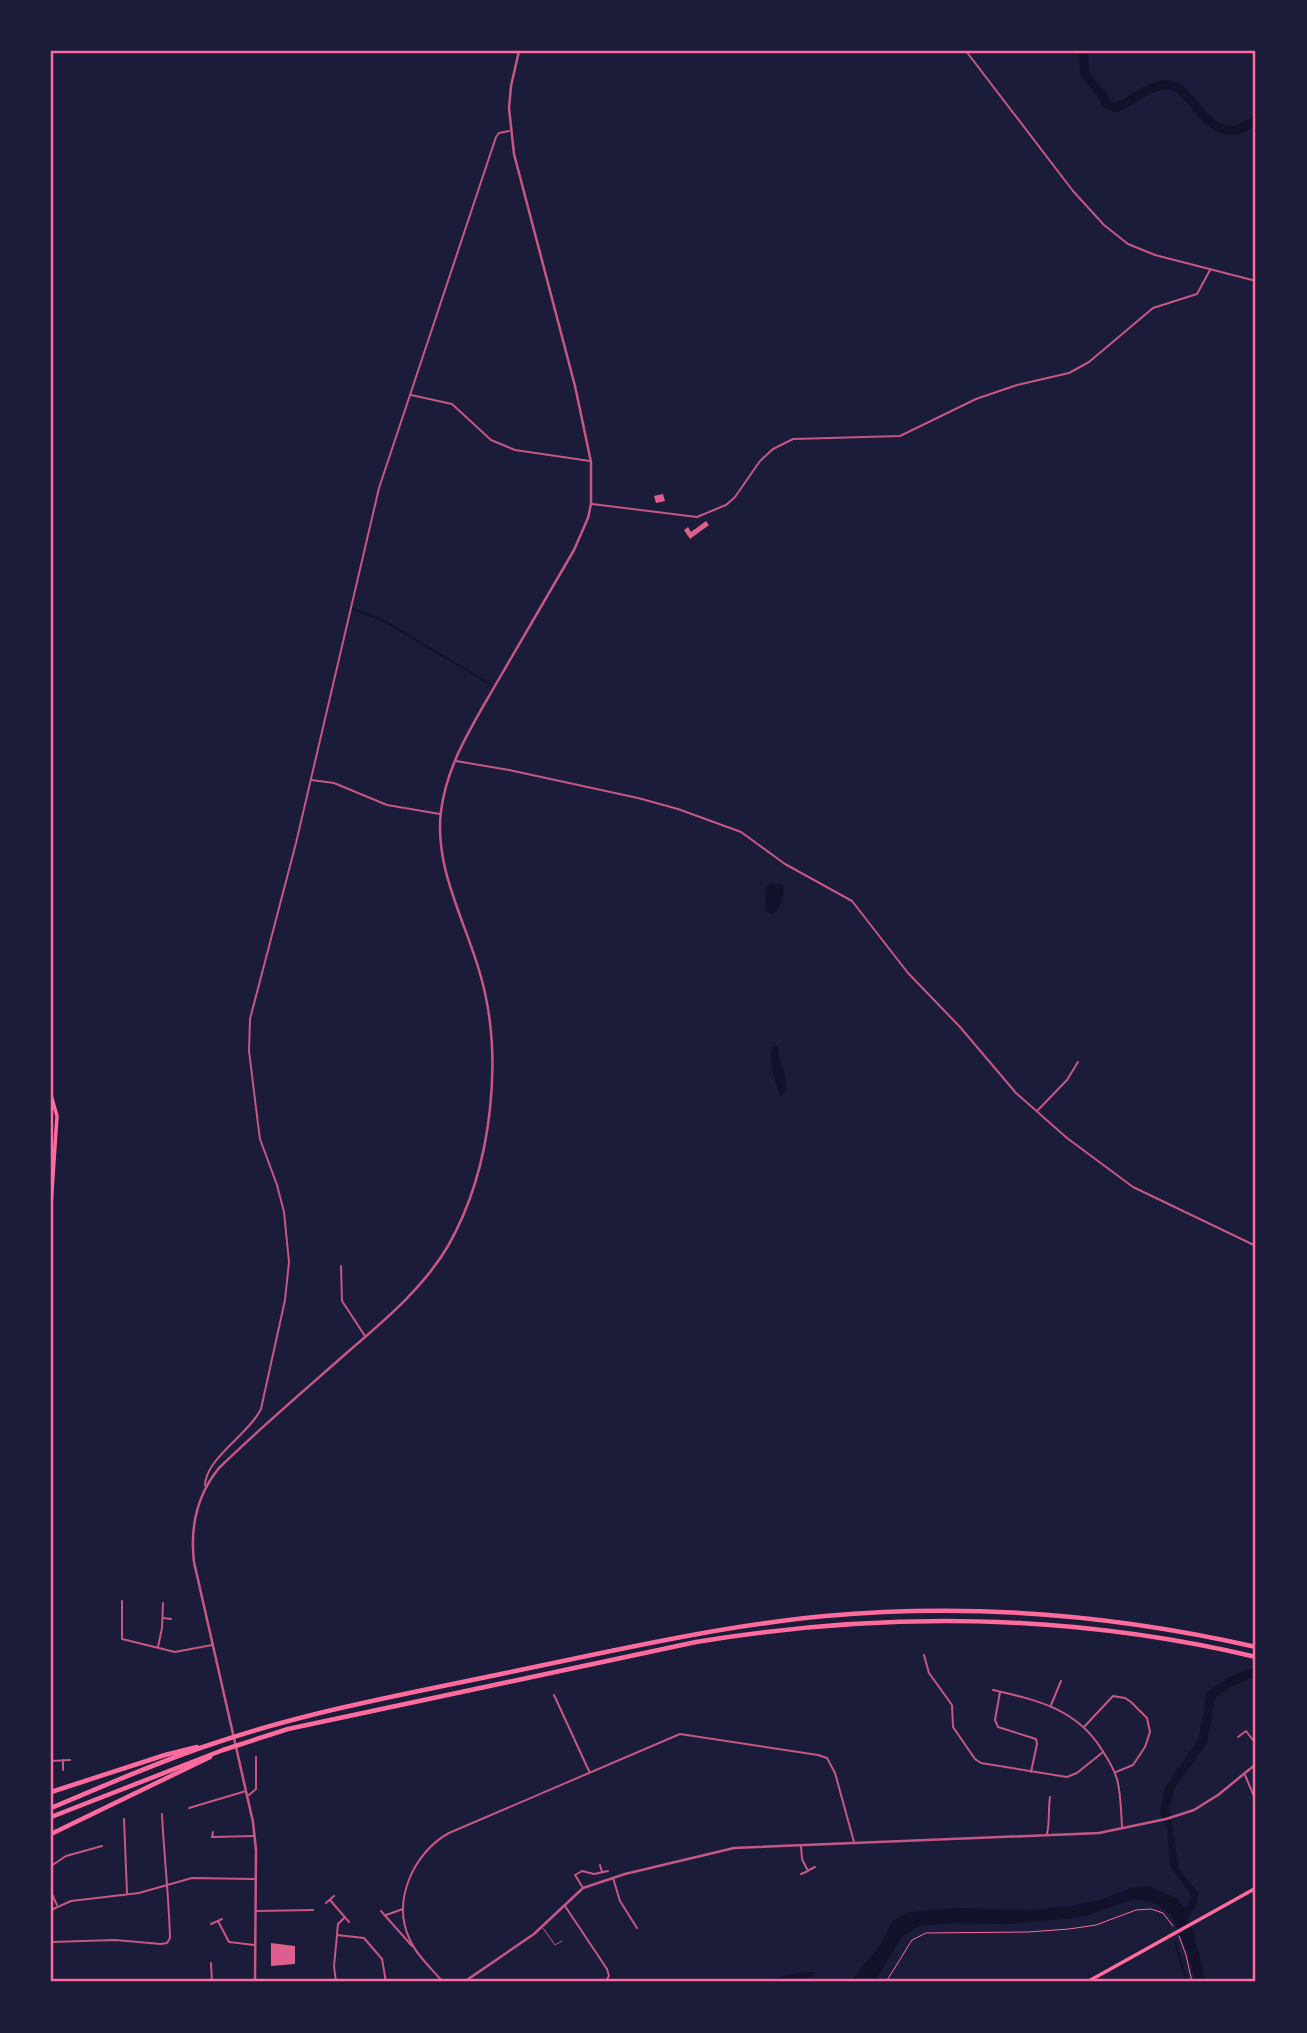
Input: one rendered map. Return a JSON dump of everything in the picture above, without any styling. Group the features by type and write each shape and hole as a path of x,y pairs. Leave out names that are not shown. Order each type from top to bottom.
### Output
{"highway":[{"path":"51,1792 165,1755 330,1710 665,1639 824,1616 925,1612 1041,1615 1130,1624 1256,1647"},
{"path":"51,1817 252,1740 347,1715 696,1642 774,1630 857,1622 945,1620 1074,1627 1157,1637 1256,1657"},
{"path":"51,1808 213,1743"},
{"path":"51,1834 226,1749"}],"main road":[{"path":"51,1095 57,1116 51,1206"},
{"path":"1087,1982 1256,1888"}],"street":[{"path":"255,1982 255,1836 193,1554 197,1508 206,1486 219,1468 414,1290 448,1246 464,1215 488,1124 491,1052 487,1005 480,972 442,852 441,814 454,761 575,550 591,504 591,462 575,386 518,175 510,131 511,86 519,51"},
{"path":"967,51 1073,191 1104,225 1128,244 1155,256 1256,281"},
{"path":"206,1486 205,1481 212,1466 253,1423 261,1409 285,1300 289,1262 284,1212 260,1139 248,1031 373,508 496,137 510,131"},
{"path":"591,504 697,517 726,505 735,497 760,461 774,449 793,439 900,436 976,400 1017,385 1069,373 1089,362 1153,308 1197,294 1210,270"},
{"path":"411,394 452,404 491,440 515,450 591,462"},
{"path":"454,761 638,798 677,808 741,832 785,864 852,901 908,973 960,1027 1016,1093 1068,1138 1133,1187 1256,1246"},
{"path":"310,780 334,783 387,805 441,814"},
{"path":"1037,1111 1067,1080 1078,1062"},
{"path":"341,1266 342,1301 366,1336"},
{"path":"122,1601 122,1639 175,1652 213,1645"},
{"path":"158,1648 163,1603"},
{"path":"162,1618 172,1619"},
{"path":"924,1655 929,1673 952,1705 953,1727 975,1759 981,1763 1067,1777 1077,1773 1104,1752"},
{"path":"1051,1705 1061,1681"},
{"path":"993,1689 1051,1705 1067,1713 1084,1727 1104,1752 1115,1772 1123,1828"},
{"path":"1001,1692 995,1720 998,1727 1031,1735 1037,1741 1031,1773"},
{"path":"554,1695 589,1772"},
{"path":"1084,1727 1113,1696 1125,1698 1147,1718 1150,1732 1145,1747 1133,1765 1115,1772"},
{"path":"1238,1737 1246,1731 1256,1744"},
{"path":"418,1952 406,1931 404,1909 408,1881 420,1857 438,1839 680,1734 827,1758 833,1766 854,1843"},
{"path":"248,1796 256,1789 256,1757"},
{"path":"63,1760 63,1770"},
{"path":"51,1761 69,1760"},
{"path":"464,1982 470,1981 542,1926 583,1888 612,1877 734,1848 1099,1833 1176,1816 1205,1804 1256,1764"},
{"path":"1245,1774 1256,1801"},
{"path":"189,1808 247,1790"},
{"path":"1047,1836 1051,1816 1050,1797"},
{"path":"51,1942 115,1940 164,1944 170,1938 162,1814"},
{"path":"124,1819 127,1894"},
{"path":"213,1832 212,1838 255,1836"},
{"path":"801,1845 802,1859 808,1871"},
{"path":"51,1866 66,1856 102,1846"},
{"path":"600,1866 603,1873"},
{"path":"801,1874 815,1867"},
{"path":"570,1878 582,1871 594,1874 608,1871"},
{"path":"575,1875 583,1888"},
{"path":"51,1910 88,1898 127,1894 211,1877 256,1879"},
{"path":"612,1877 620,1900 637,1928"},
{"path":"51,1892 57,1906"},
{"path":"326,1903 334,1896"},
{"path":"330,1900 349,1922"},
{"path":"565,1905 605,1964 609,1973 605,1982"},
{"path":"384,1915 404,1909"},
{"path":"255,1911 313,1910"},
{"path":"382,1911 443,1982"},
{"path":"336,1982 334,1966 338,1924 345,1917"},
{"path":"211,1924 222,1919"},
{"path":"218,1921 229,1942 255,1945"},
{"path":"337,1935 364,1938 382,1959 386,1982"},
{"path":"211,1963 212,1982"}],"lane":[{"path":"542,1926 555,1945 562,1941"}],"path":[{"path":"886,1982 912,1940 926,1933 1069,1929 1106,1922 1136,1910 1151,1909 1163,1913 1174,1927"},
{"path":"1180,1938 1192,1982"}],"shaded area":[{"path":"771,883 783,885 783,897 771,915 765,910 766,887"},
{"path":"773,1046 778,1048 786,1081 782,1096 779,1095 770,1060"},
{"path":"1182,1765 1188,1770 1175,1787 1169,1806 1179,1869 1198,1893 1197,1904 1187,1918 1193,1930 1206,1982 1196,1982 1187,1950 1171,1915 1157,1904 1134,1899 1082,1917 1009,1924 922,1925 903,1935 876,1980 850,1982 881,1944 893,1921 906,1913 952,1908 1031,1910 1069,1906 1097,1901 1131,1888 1149,1886 1176,1898 1186,1909 1191,1900 1190,1894 1170,1866 1167,1826 1160,1814 1164,1789"},
{"path":"814,1972 815,1976 795,1982 757,1982 799,1973"}],"building":[{"path":"663,494 665,501 656,503 654,496"},
{"path":"706,521 709,525 690,539 684,530 688,527 691,532"},
{"path":"271,1943 295,1946 295,1964 271,1966"}],"waterway":[{"path":"1083,51 1085,75 1104,97 1106,104 1115,108 1156,86 1170,85 1186,94 1207,119 1224,129 1236,130 1256,121"},
{"path":"353,609 384,621 490,684"},
{"path":"1179,1775 1203,1741 1211,1695 1228,1683 1252,1673"},
{"path":"1175,1942 1187,1982"}]}
